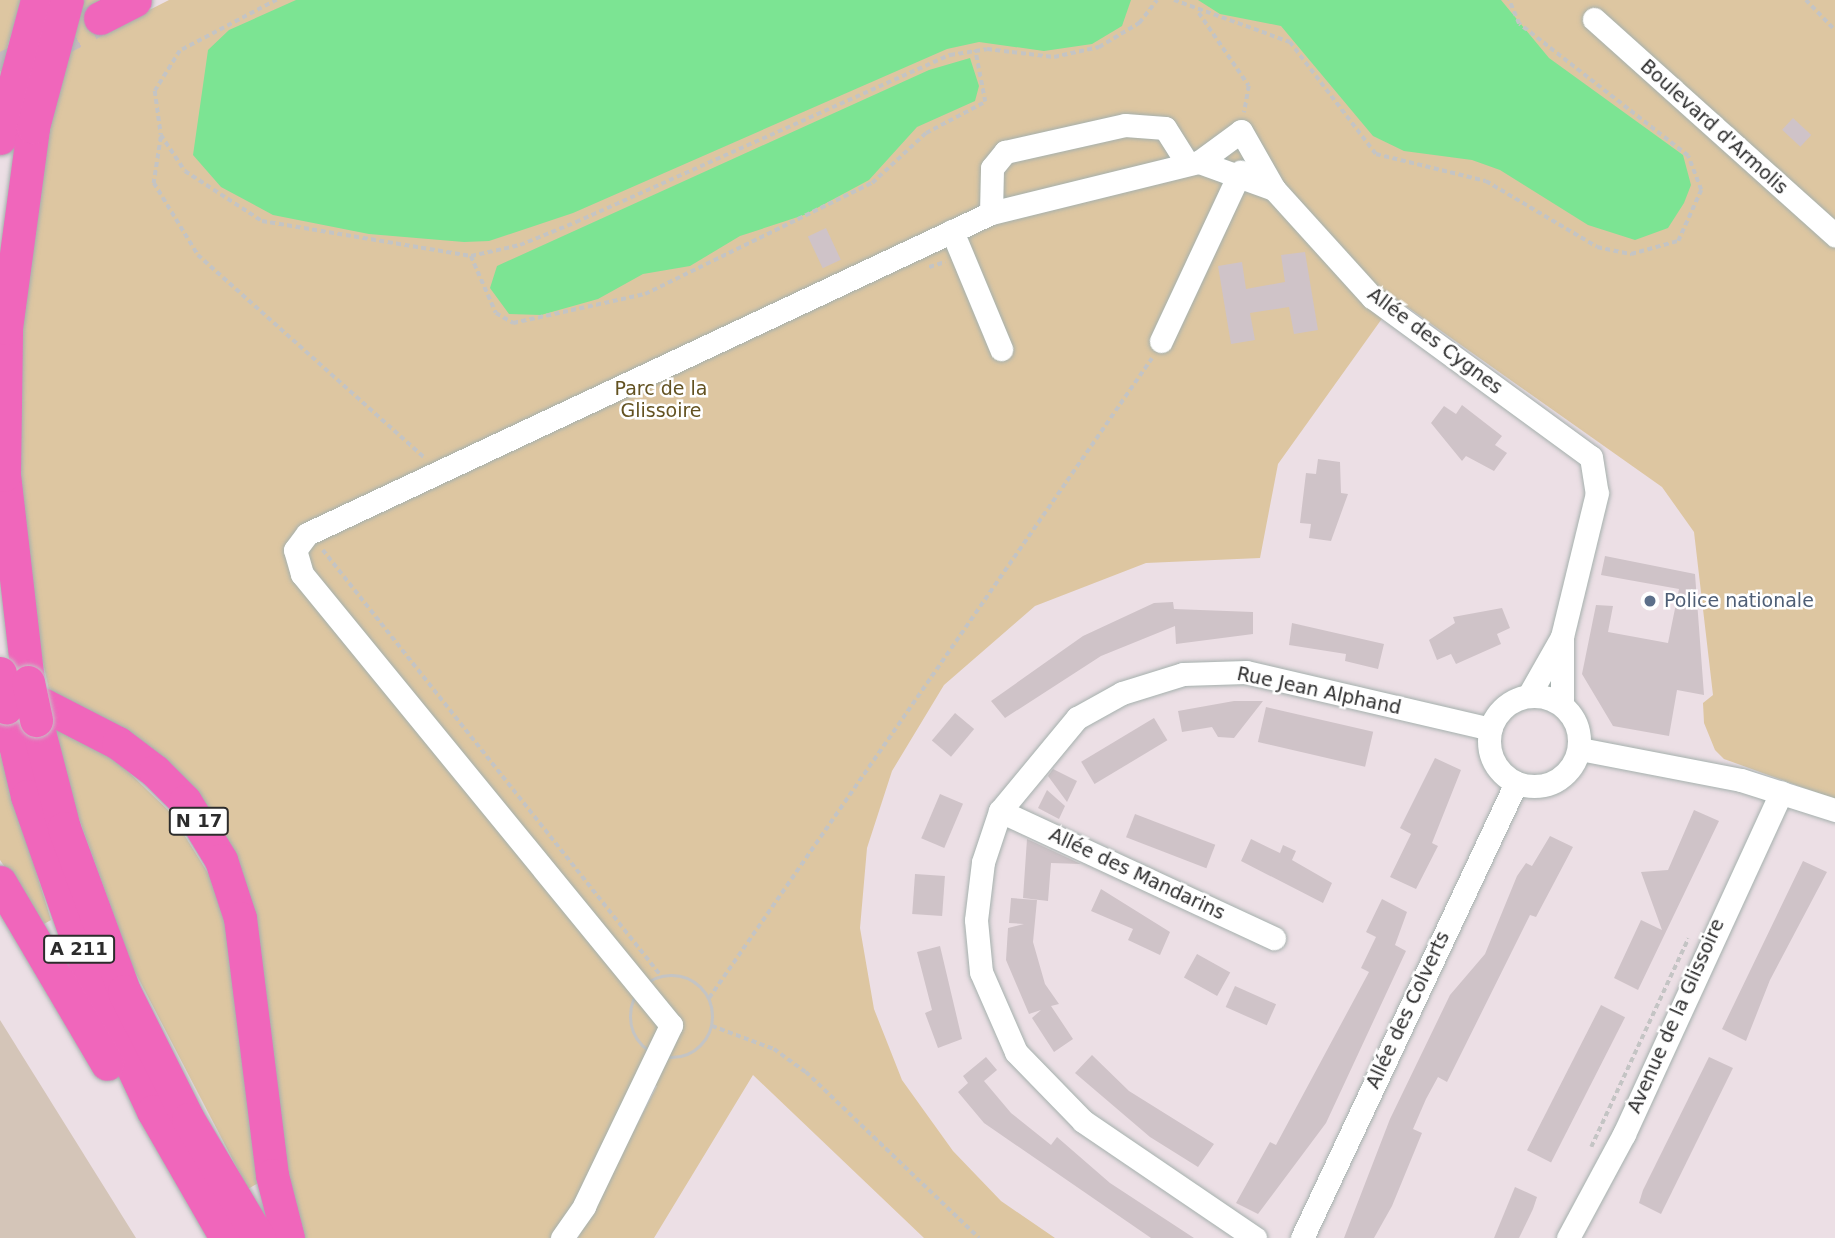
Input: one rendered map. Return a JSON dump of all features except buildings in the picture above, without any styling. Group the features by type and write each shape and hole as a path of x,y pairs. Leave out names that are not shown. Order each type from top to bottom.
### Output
{"highway":[{"path":"0,138 37,0"},
{"name":"A 211","path":"66,0 33,127 6,328 4,475 9,686 27,796 90,977 190,1176"},
{"path":"100,18 135,0"},
{"name":"A 211","path":"9,686 36,720 64,828 124,991 188,1119 259,1238"},
{"name":"N 17","path":"9,686 118,743 155,771 185,801 222,860 240,918 272,1175 288,1238"},
{"path":"0,882 144,1129 190,1176 226,1238"}],"street":[{"name":"Boulevard d'Armolis","path":"1594,19 1835,235"},
{"path":"991,212 992,168 1005,152 1125,125 1165,128 1193,162 1241,131 1274,189"},
{"name":"Allée des Cygnes","path":"562,1238 584,1206 671,1025 295,560 307,534 991,212 1193,162 1240,172 1274,189 1372,297 1591,457 1598,493 1562,637 1562,704"},
{"path":"1161,341 1240,172"},
{"path":"953,231 1001,349"},
{"name":"Allée des Cygnes","path":"1529,695 1562,637"},
{"name":"Rue Jean Alphand","path":"1255,1238 1083,1121 1016,1052 981,972 976,920 983,862 1000,811 1077,718 1122,693 1182,674 1246,672 1490,729"},
{"path":"1529,695 1562,704 1573,716 1580,749 1556,782 1516,783 1493,761 1490,729 1498,713 1529,695"},
{"path":"1580,749 1781,792 1835,810"},
{"name":"Allée des Colverts","path":"1302,1238 1516,783"},
{"name":"Avenue de la Glissoire","path":"1569,1238 1625,1134 1781,792"},
{"name":"Allée des Mandarins","path":"1000,811 1274,938"}],"path":[{"path":"277,0 180,51 155,91 161,135 154,183 198,255 440,472"},
{"path":"161,135 185,171 262,220 471,256 520,245 912,70 975,50 1077,54 1118,38 1157,0"},
{"path":"1174,0 1199,13 1290,41 1376,154 1486,181 1597,247 1631,254 1678,241 1701,190 1688,156 1518,24 1509,0"},
{"path":"1806,0 1835,30"},
{"path":"1199,13 1249,86 1241,131"},
{"path":"471,256 496,313 513,323 645,293 872,183 926,133 985,102 975,50"},
{"path":"922,270 964,255"},
{"path":"709,998 1161,341"},
{"path":"330,544 325,560 662,977"},
{"path":"1588,1153 1691,933"},
{"path":"712,1026 774,1049 806,1072 979,1238"}],"green space":[{"path":"0,0 21,0 0,73"},
{"name":"Parc de la Glissoire","path":"83,0 110,0 108,31 169,0 1835,0 1835,799 1724,759 1715,750 1704,723 1703,703 1713,695 1694,532 1662,487 1396,299 1278,464 1260,558 1146,563 1035,606 944,685 892,771 867,848 860,928 874,1009 902,1080 953,1151 1001,1201 1055,1238 924,1238 753,1075 654,1238 578,1238 657,1086 640,1077 575,1203 550,1238 300,1238 230,858 50,695 36,629 17,478 18,332 55,85"},
{"path":"56,726 117,761 170,812 211,878 225,924 260,1182 248,1189 133,968 68,788"},
{"path":"0,754 51,920 44,924 0,860"}],"shaded area":[{"path":"296,0 1131,0 1122,26 1092,44 1044,51 979,42 947,49 573,213 489,241 464,242 369,234 273,215 221,187 193,155 208,50 229,30"},
{"path":"1198,0 1501,0 1549,58 1683,155 1691,185 1684,203 1668,228 1635,240 1588,225 1500,170 1472,160 1404,151 1373,136 1281,26 1220,14"},
{"path":"970,58 979,86 975,101 917,127 869,180 804,215 740,236 690,266 643,274 598,299 541,315 509,314 490,288 497,266 929,70"},
{"path":"0,1020 136,1238 0,1238"}],"tunnel":[{"path":"0,70 100,18"}],"place":[{"name":"Police nationale","path":"1650,601"}]}
